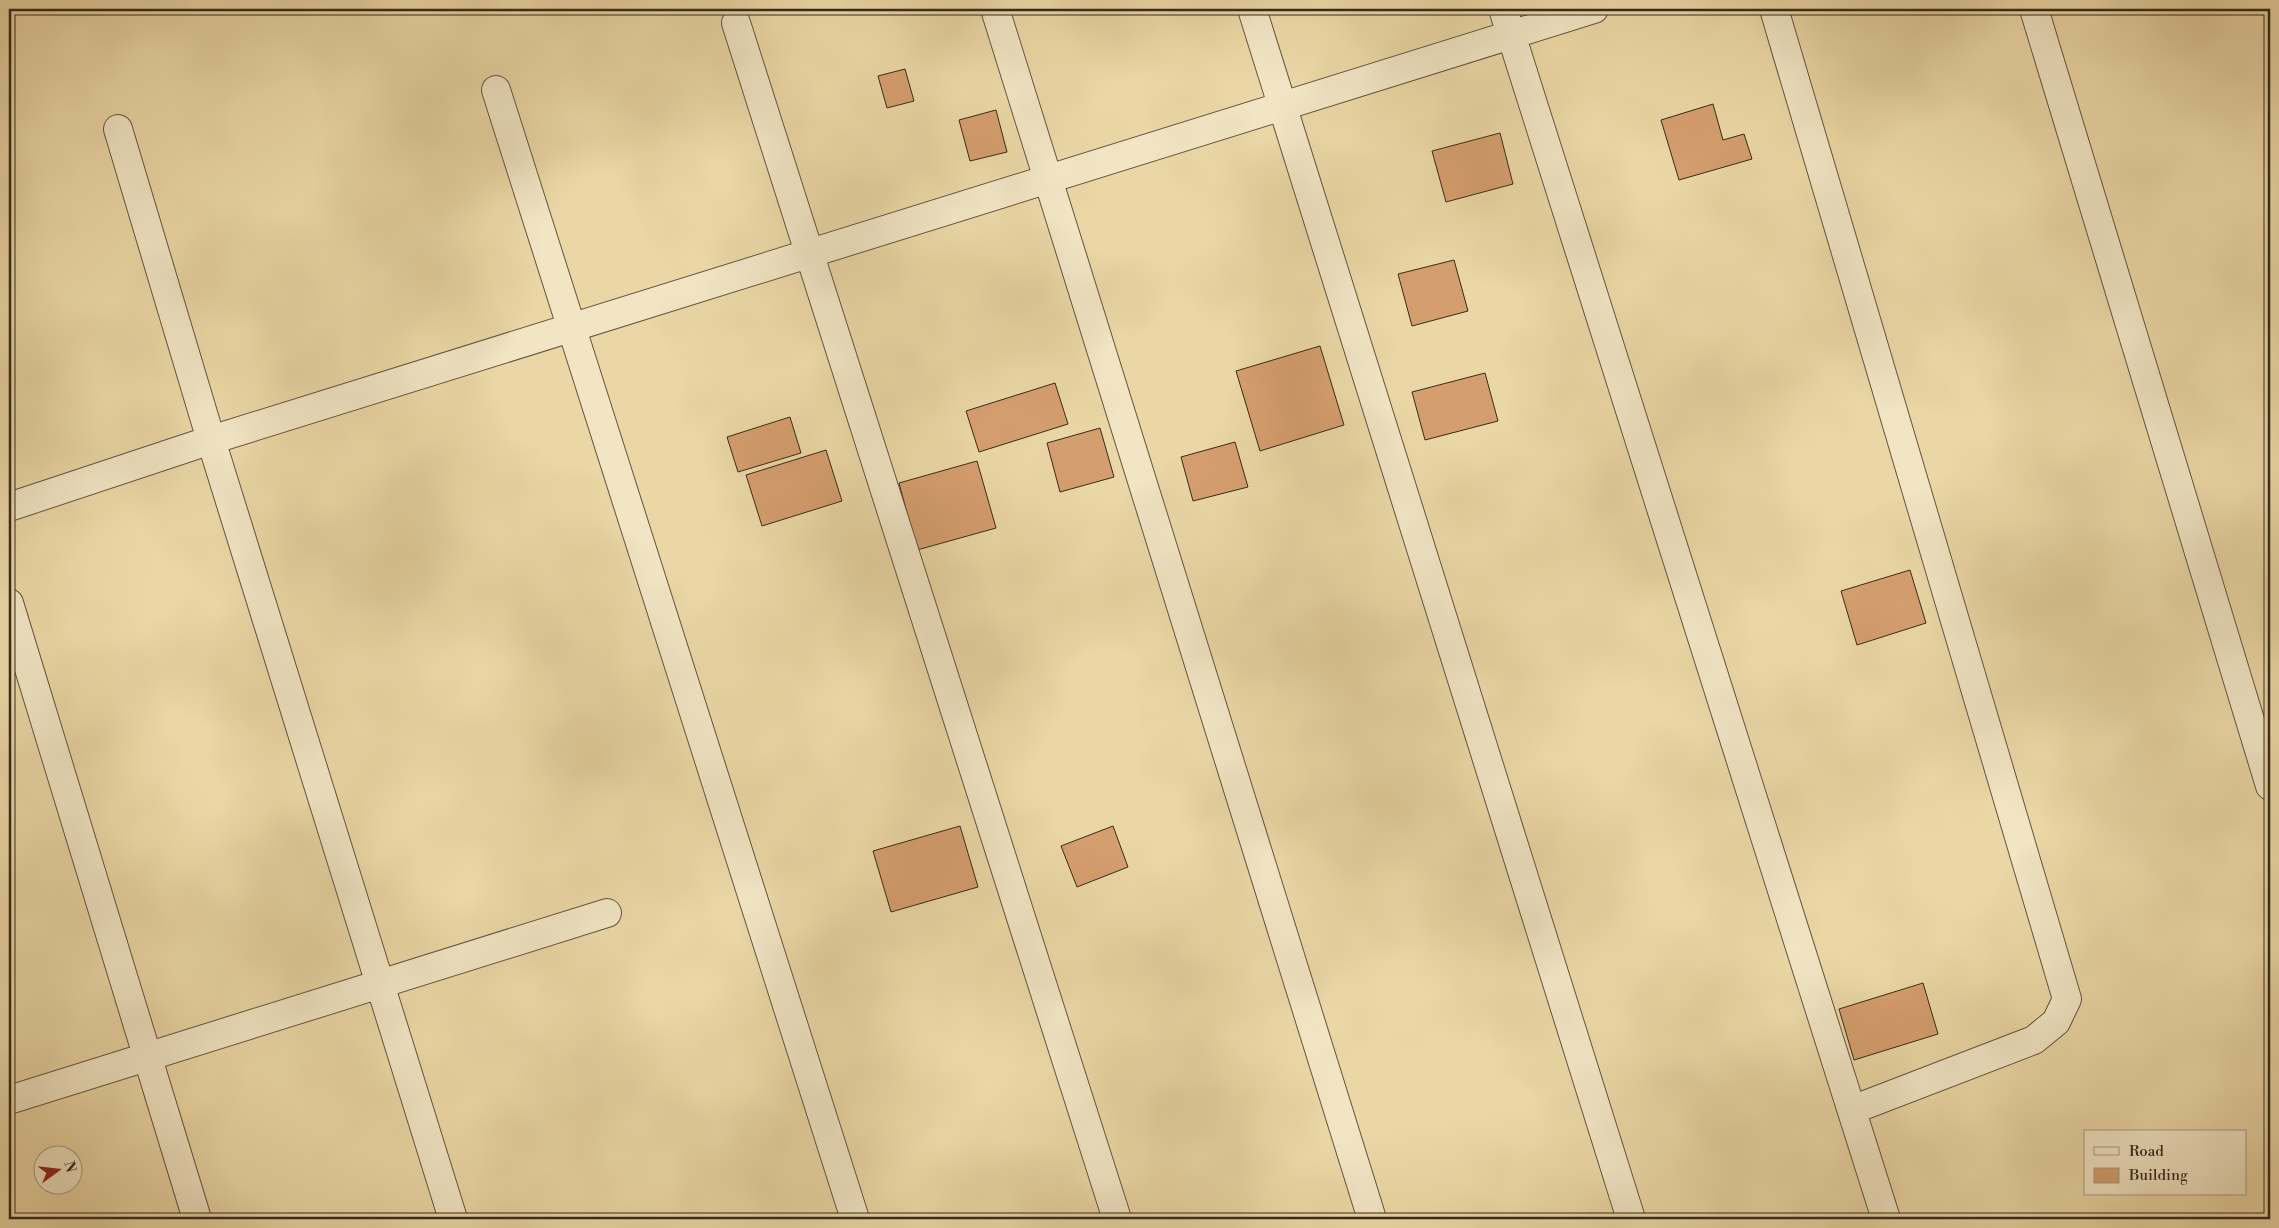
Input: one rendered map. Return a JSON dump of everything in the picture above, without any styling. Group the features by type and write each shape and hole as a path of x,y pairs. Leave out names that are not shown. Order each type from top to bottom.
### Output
{"street":[{"path":"995,9 1372,1219"},
{"path":"1252,9 1631,1219"},
{"path":"1503,9 1886,1219"},
{"path":"9,507 211,440 1594,9"},
{"path":"1774,9 2067,999 2056,1022 2034,1040 1852,1110"},
{"path":"2034,9 2270,786"},
{"path":"736,23 1117,1219"},
{"path":"496,90 855,1219"},
{"path":"118,129 211,440 453,1219"},
{"path":"9,603 197,1219"},
{"path":"9,1100 608,913"}],"building":[{"path":"905,69 914,101 887,108 878,76"},
{"path":"1713,104 1723,140 1744,134 1752,159 1679,180 1661,120"},
{"path":"996,110 1007,152 970,161 959,120"},
{"path":"1500,133 1513,184 1446,202 1432,151"},
{"path":"1454,260 1468,311 1412,326 1398,274"},
{"path":"1320,346 1344,425 1260,451 1236,371"},
{"path":"1485,373 1498,421 1425,440 1412,392"},
{"path":"1055,383 1068,424 979,452 966,411"},
{"path":"790,417 801,453 738,472 727,437"},
{"path":"1100,428 1114,477 1060,492 1047,443"},
{"path":"1235,442 1248,487 1193,501 1181,457"},
{"path":"826,450 842,501 762,526 746,475"},
{"path":"977,461 996,528 917,550 899,483"},
{"path":"1910,570 1926,623 1857,645 1841,591"},
{"path":"960,826 978,887 891,912 873,851"},
{"path":"1113,826 1128,867 1077,887 1061,846"},
{"path":"1923,983 1938,1034 1854,1060 1839,1009"}]}
